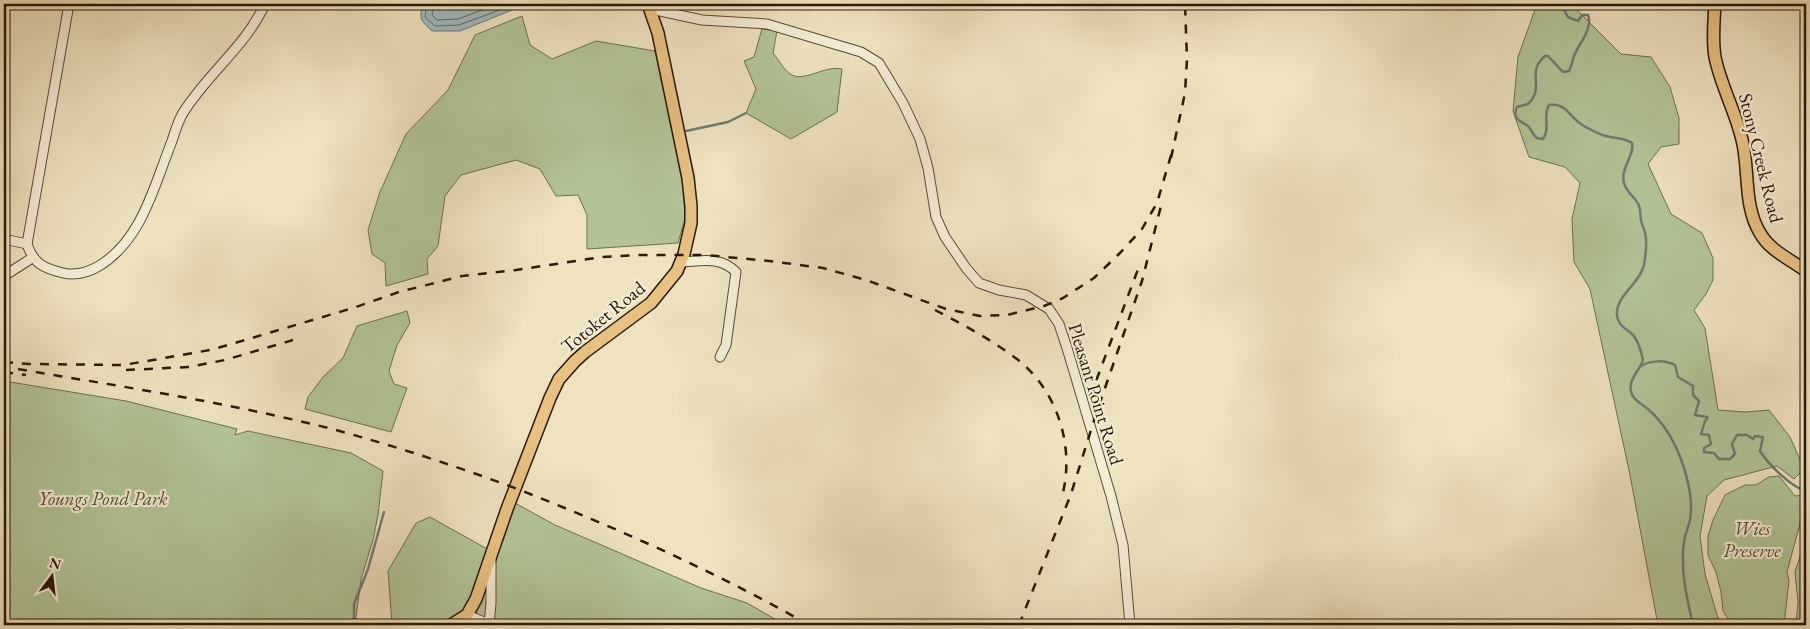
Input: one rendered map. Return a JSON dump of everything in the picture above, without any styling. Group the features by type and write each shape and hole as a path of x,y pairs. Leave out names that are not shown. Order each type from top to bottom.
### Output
{"main road":[{"name":"Stony Creek Road","path":"1716,4 1713,39 1716,58 1743,142 1751,212 1754,222 1767,243 1806,271"},
{"name":"Totoket Road","path":"491,558 510,500 550,398 565,371 585,352 651,303 670,281 682,262 690,232 690,195 677,123 650,6"},
{"path":"451,625 467,615 476,598 491,558"}],"street":[{"path":"69,4 27,244 32,258 46,269 73,276 91,271 113,258 142,218 182,114 245,38 265,4"},
{"name":"Pleasant Point Road","path":"650,6 702,20 767,24 861,52 879,63 903,103 920,139 928,168 936,216 945,237 966,268 979,283 999,290 1026,295 1049,309 1058,324 1068,348 1124,545 1130,625"},
{"path":"4,239 27,244"},
{"path":"4,276 32,258"},
{"path":"682,262 712,259 730,266 736,272 726,345 720,357"},
{"name":"Totoket Road","path":"467,615 489,625 491,558"}],"green space":[{"path":"1537,4 1573,4 1621,54 1651,57 1670,87 1679,118 1679,144 1661,147 1648,164 1671,214 1702,233 1713,258 1713,280 1706,294 1694,310 1705,328 1718,410 1746,412 1769,410 1790,437 1804,469 1794,479 1777,466 1724,480 1707,496 1700,536 1705,574 1720,625 1658,625 1630,475 1590,289 1574,262 1572,219 1580,183 1565,167 1529,157 1513,111 1518,57"},
{"path":"522,16 530,45 552,59 596,41 655,51 683,180 685,218 678,243 587,249 587,215 578,195 556,196 540,169 516,160 461,175 445,196 438,246 427,259 428,274 386,286 385,263 372,254 368,230 380,192 406,134 448,90 475,35"},
{"path":"762,29 777,31 773,53 792,75 797,77 829,69 842,69 837,112 791,139 746,113 756,89 744,61 754,57"},
{"path":"407,311 410,323 397,345 389,371 394,384 407,388 391,432 305,409 308,397 323,377 343,358 357,326"},
{"name":"Youngs Pond Park","path":"4,381 126,401 237,429 235,435 248,431 351,453 383,471 378,515 373,540 361,579 355,625 4,625"},
{"name":"Wies Preserve","path":"1779,476 1795,496 1806,495 1806,507 1787,572 1789,581 1784,625 1732,625 1723,611 1716,572 1708,555 1708,536 1713,520 1725,495 1745,485 1756,485 1769,477"},
{"path":"515,503 555,525 701,588 747,603 785,625 392,625 388,571 416,523 430,517 489,550 503,541"},
{"path":"1804,544 1806,553 1806,625 1796,625 1798,602 1795,572"}],"water":[{"path":"423,4 527,4 460,31 432,31 422,19"}],"waterway":[{"path":"1566,4 1564,10 1568,17 1578,21 1582,15 1588,15 1589,21 1589,26 1574,56 1570,69 1563,72 1548,56 1545,56 1536,68 1536,86 1533,98 1528,104 1517,107 1515,115 1518,120 1529,127 1537,138 1543,139 1546,130 1546,113 1549,105 1560,106 1568,111 1579,123 1592,130 1632,143 1623,177 1626,189 1639,206 1646,236 1646,249 1642,272 1620,302 1617,308 1617,315 1621,324 1637,340 1643,360 1631,383 1632,394 1666,429 1684,468 1691,500 1691,513 1684,542 1683,563 1686,594 1693,625"},
{"path":"686,131 728,122 746,113"},
{"path":"1641,366 1654,362 1671,363 1675,365 1678,377 1693,386 1693,395 1699,401 1695,415 1707,417 1701,434 1709,435 1711,444 1704,448 1704,452 1714,453 1719,459 1730,459 1735,454 1732,444 1737,435 1747,435 1753,439 1755,436 1763,437 1760,451 1787,480 1806,491"},
{"path":"354,625 354,604 368,569 384,512"}],"railway":[{"path":"1171,158 1185,93 1187,59 1185,4"},
{"path":"4,362 123,365 153,360 210,350 353,308 399,292 462,276 602,257 640,255 706,255 823,268 866,280 946,309 980,316 1007,315 1044,306 1063,298 1094,278 1120,253 1142,229 1157,203 1172,152"},
{"path":"1019,625 1071,494 1096,414 1142,281 1162,202"},
{"path":"1090,397 1140,264"},
{"path":"935,310 977,333 1017,359 1032,372 1044,388 1053,405 1065,442 1065,481 1061,500"},
{"path":"126,370 189,367 225,360 293,340"},
{"path":"18,369 177,396 297,420 382,443 474,473 594,520 703,569 809,625"},
{"path":"4,372 26,375"}]}
